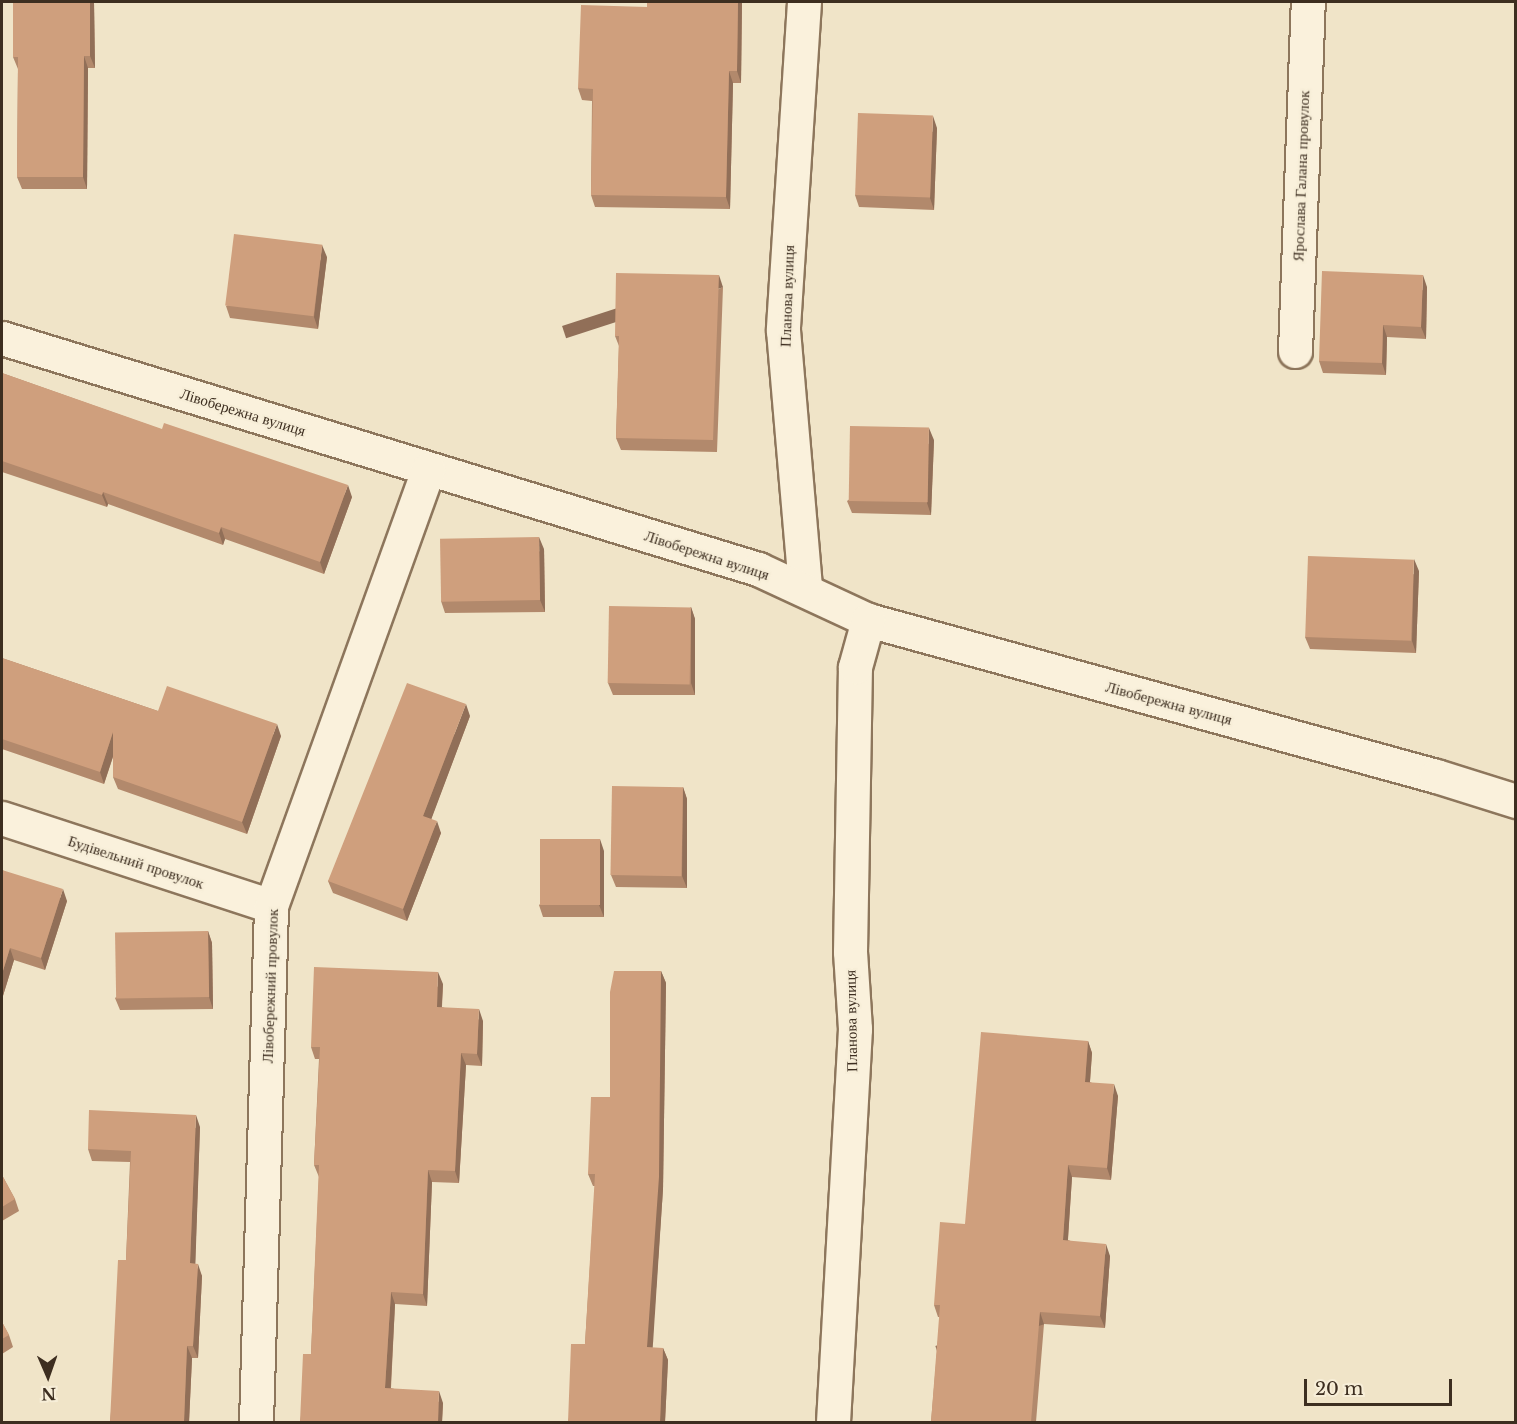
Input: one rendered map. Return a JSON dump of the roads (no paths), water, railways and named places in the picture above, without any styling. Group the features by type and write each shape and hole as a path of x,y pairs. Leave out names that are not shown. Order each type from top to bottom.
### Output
{"street":[{"name":"Планова вулиця","path":"804,2 783,330 805,589"},
{"name":"Ярослава Галана провулок","path":"1295,351 1308,2"},
{"name":"Лівобережна вулиця","path":"2,338 758,569 868,620 1425,773 1515,801"},
{"name":"Лівобережний провулок","path":"256,1422 271,906 428,469"},
{"name":"Планова вулиця","path":"833,1422 855,1029 850,952 855,667 868,620"},
{"name":"Будівельний провулок","path":"2,818 271,906"}]}
